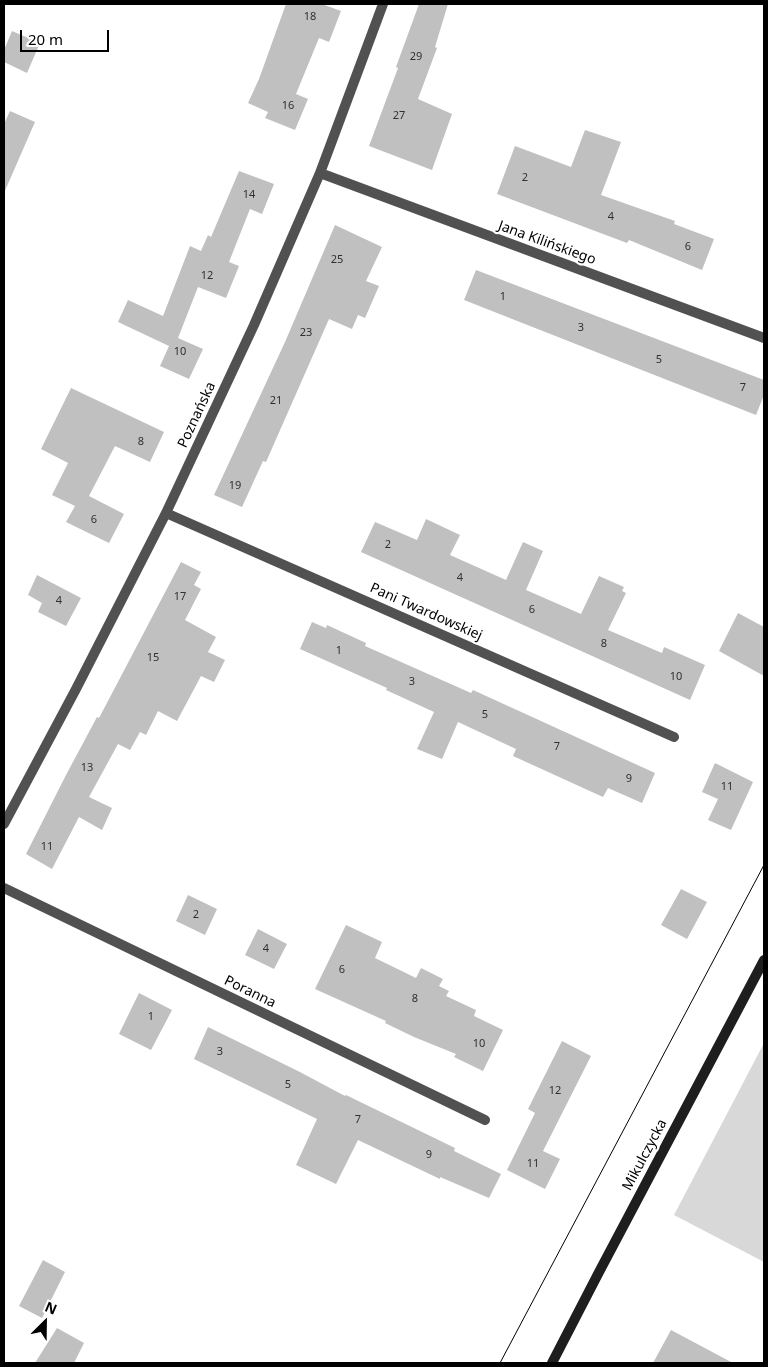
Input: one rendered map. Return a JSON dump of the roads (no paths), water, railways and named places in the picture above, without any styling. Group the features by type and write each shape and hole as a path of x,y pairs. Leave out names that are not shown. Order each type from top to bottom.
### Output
{"main road":[{"name":"Mikulczycka","path":"552,1363 764,960"}],"street":[{"name":"Poznańska","path":"4,824 166,513 254,325 320,173 383,4"},
{"name":"Jana Kilińskiego","path":"320,173 764,338"},
{"name":"Pani Twardowskiej","path":"166,513 674,737"},
{"name":"Poranna","path":"4,888 485,1120"}],"tram line":[{"path":"500,1363 764,865"}]}
